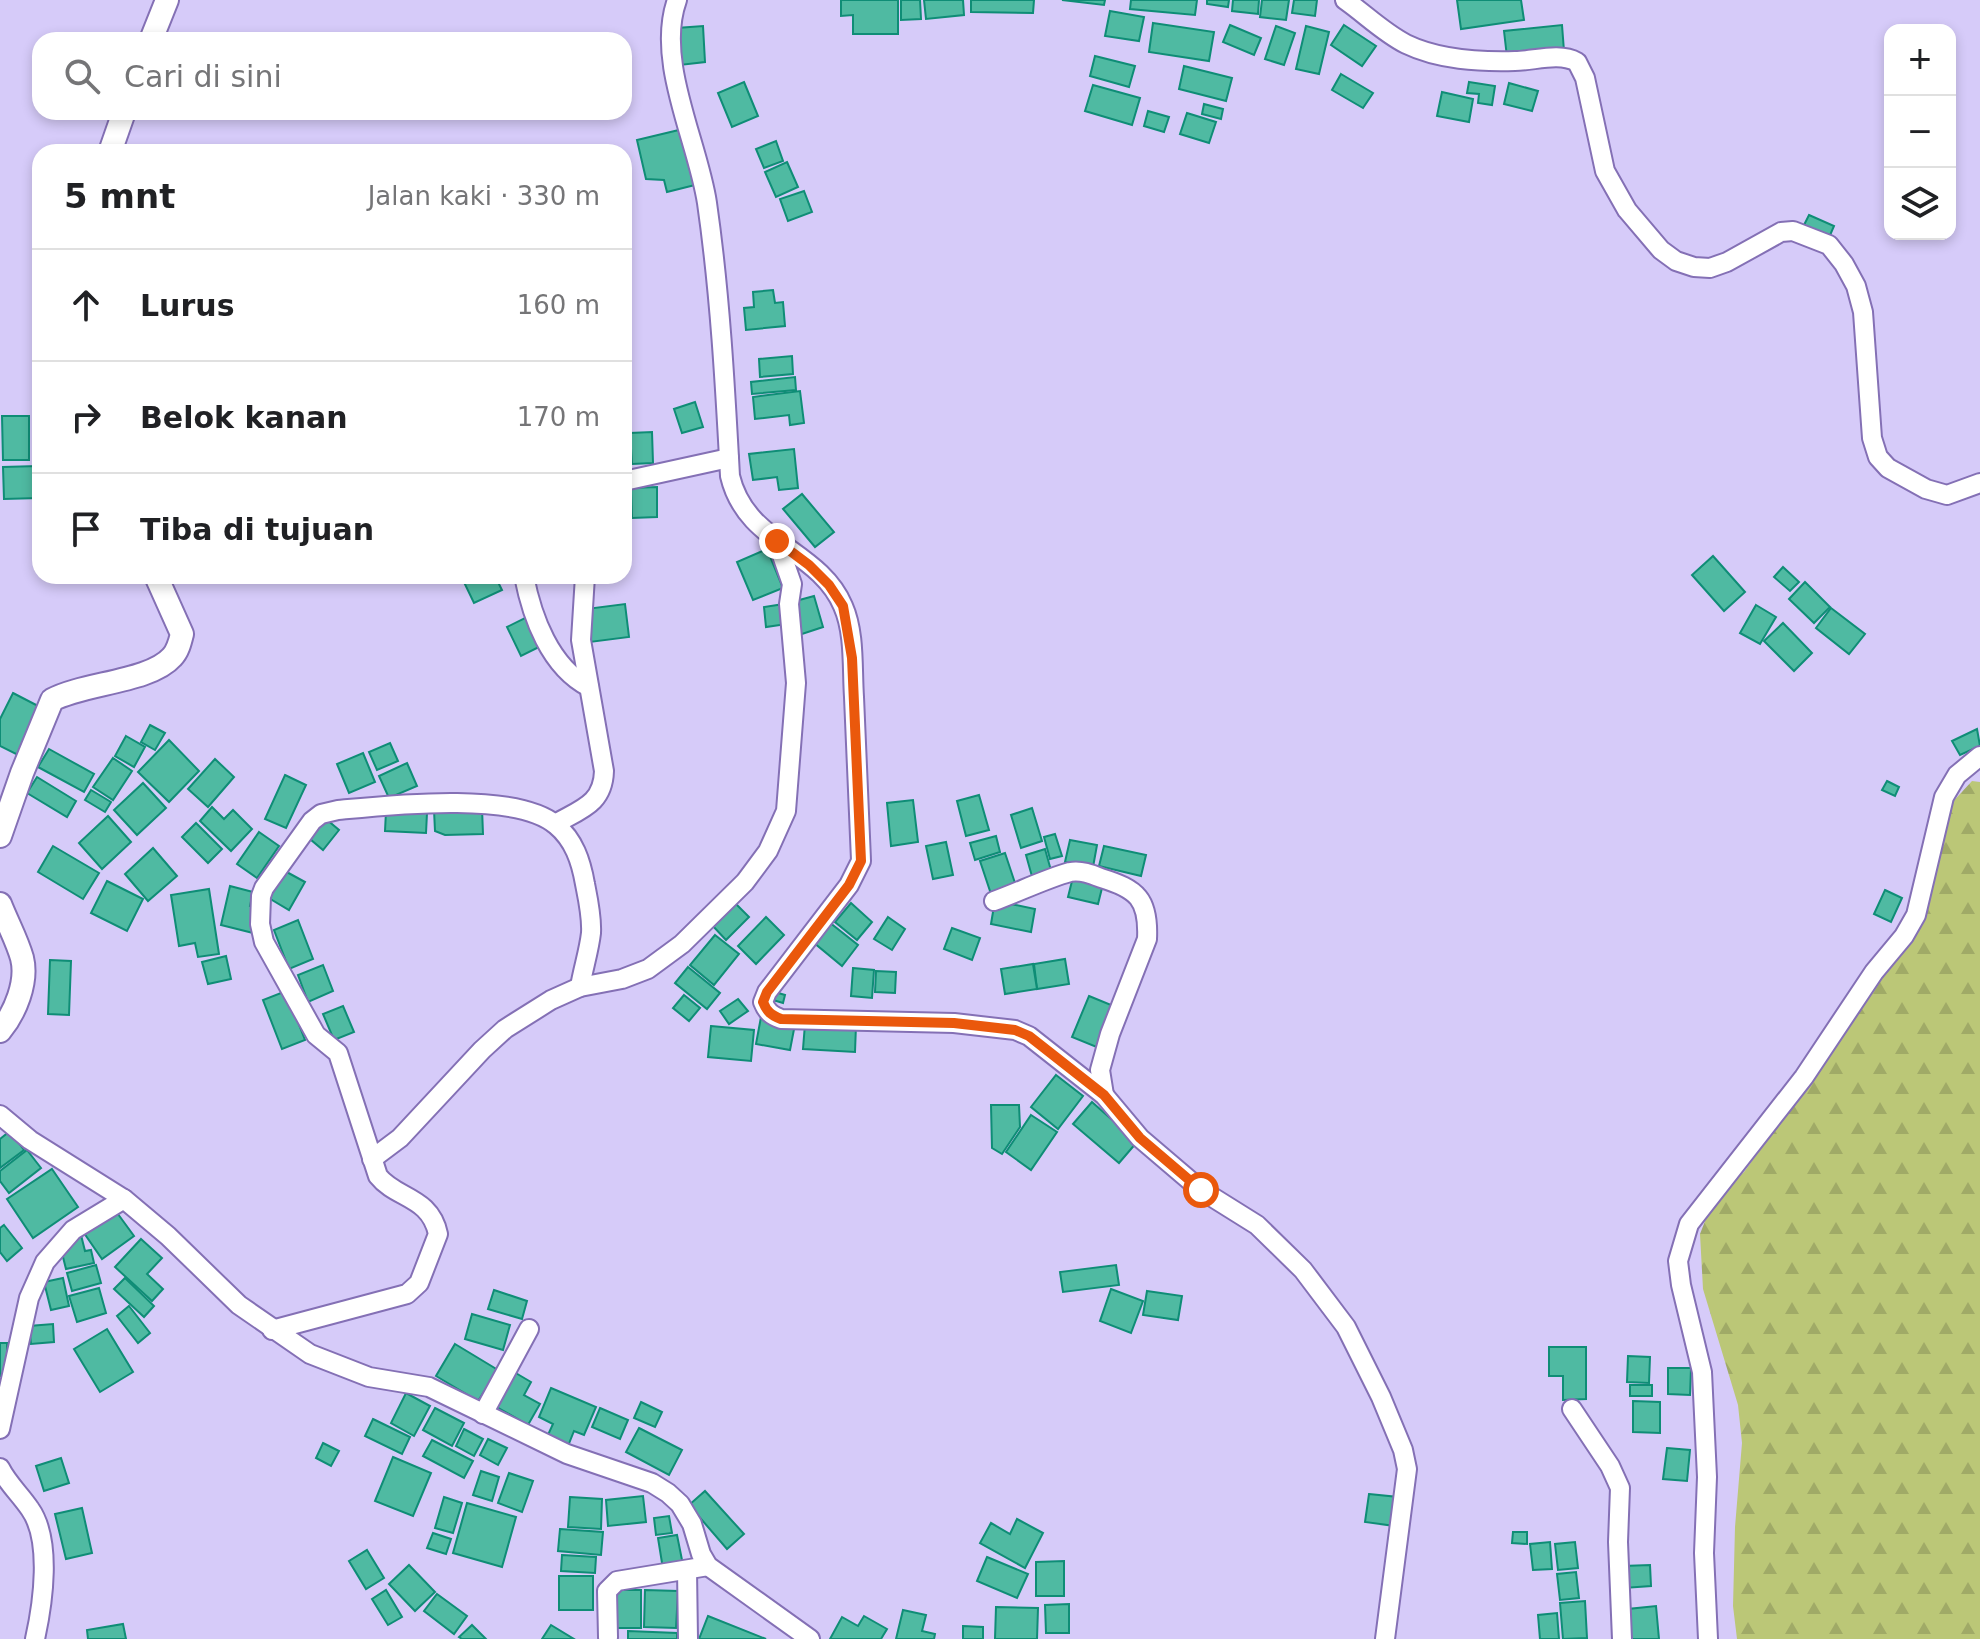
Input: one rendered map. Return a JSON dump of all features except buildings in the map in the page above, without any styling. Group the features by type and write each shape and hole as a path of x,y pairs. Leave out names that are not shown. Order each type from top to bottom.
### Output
{"street":[{"path":"154,32 167,0"},
{"path":"677,0 672,51 683,114 706,198 717,281 729,458 735,497 751,519 829,585 843,606 852,658 861,861 849,885 767,992 763,1002 766,1009 781,1019 954,1023 1015,1030 1029,1036 1104,1095 1140,1138 1201,1190 1257,1225 1303,1270 1353,1341 1403,1450 1407,1469 1385,1639"},
{"path":"1345,0 1404,44 1433,54 1460,59 1517,61 1562,58 1577,62 1585,78 1605,171 1627,210 1661,250 1676,261 1710,268 1781,232 1793,231 1829,245 1856,286 1863,312 1872,438 1878,457 1902,477 1947,495 1980,483"},
{"path":"113,144 121,120"},
{"path":"632,479 729,458"},
{"path":"372,1159 400,1138 505,1029 551,1000 580,987 622,979 648,969 682,944 745,882 768,851 786,811 796,683 789,604 792,584 777,541"},
{"path":"0,836 52,700 162,666 173,657 182,634 160,584"},
{"path":"526,584 533,615 558,662 570,676 589,687"},
{"path":"555,824 591,804 603,786 604,771 581,640 584,584"},
{"path":"1708,1639 1704,1553 1707,1477 1702,1372 1681,1285 1678,1261 1682,1242 1689,1224 1804,1077 1874,972 1911,926 1944,797 1957,775 1980,756"},
{"path":"272,1330 400,1297 414,1290 437,1240 437,1228 426,1210 406,1194 383,1183 372,1159 338,1053 316,1035 264,942 260,924 264,888 312,821 321,814 358,808 422,805 506,806 539,814 555,824 571,841 582,866 591,931 580,987"},
{"path":"994,901 1075,871 1126,885 1137,894 1144,906 1148,923 1147,939 1110,1034 1100,1070 1104,1095"},
{"path":"0,904 23,960 15,1006 0,1031"},
{"path":"0,1115 30,1140 124,1199 168,1236 239,1305 310,1354 369,1377 429,1387 567,1454 652,1483 668,1493 680,1504 692,1524 708,1566 810,1639"},
{"path":"0,1429 29,1298 45,1262 73,1230 124,1199"},
{"path":"483,1414 529,1329"},
{"path":"1572,1409 1610,1466 1620,1488 1618,1542 1622,1639"},
{"path":"0,1468 11,1487 30,1508 40,1529 42,1584 35,1639"},
{"path":"608,1637 607,1591 611,1585 617,1581 708,1566"},
{"path":"687,1570 688,1639"}],"green space":[{"path":"1972,781 1980,782 1980,1639 1737,1639 1733,1606 1735,1527 1742,1443 1738,1405 1703,1289 1700,1234 1714,1198 1744,1172 1837,1037 1897,957 1947,808"}],"route":[{"path":"777,541 829,585 843,606 848,625 861,861 849,885 767,992 763,1002 766,1009 781,1019 954,1023 1015,1030 1029,1036 1104,1095 1140,1138 1201,1190"}]}
